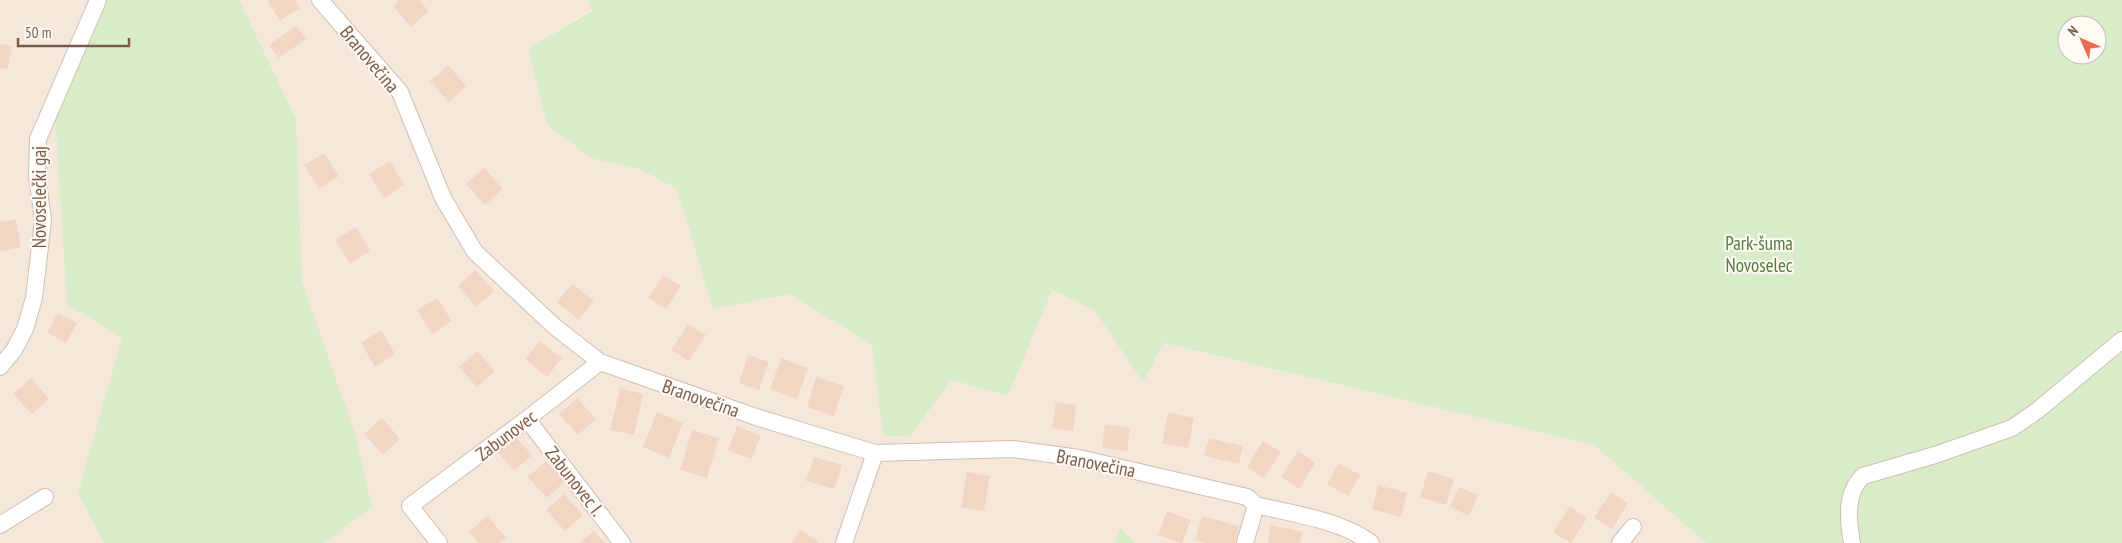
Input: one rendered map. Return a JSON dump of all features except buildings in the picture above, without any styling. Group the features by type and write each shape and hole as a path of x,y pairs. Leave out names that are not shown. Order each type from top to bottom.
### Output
{"street":[{"name":"Novoselečki gaj","path":"0,367 14,350 25,330 34,298 43,220 37,176 38,140 98,0"},
{"name":"Branovečina","path":"320,0 400,92 443,198 475,252 554,326 600,362 756,417 875,453 1002,449 1079,458 1247,496 1256,505 1338,526 1360,535 1371,543"},
{"path":"1852,543 1849,512 1851,494 1856,483 1864,476 1936,456 2012,428 2038,410 2122,340"},
{"name":"Zabunovec","path":"439,543 410,506 600,362"},
{"name":"Zabunovec I.","path":"527,419 622,543"},
{"path":"844,543 875,453"},
{"path":"0,525 45,497"},
{"path":"1245,543 1256,505"},
{"path":"1620,543 1633,527"}],"shaded area":[{"path":"0,0 588,0 592,10 528,48 593,159 639,169 677,189 713,309 791,294 872,346 883,436 910,437 951,380 1008,396 1051,290 1095,311 1143,383 1162,343 1594,445 1706,543 1135,543 1120,527 1115,543 0,543"}],"green space":[{"path":"94,0 239,0 296,119 302,281 355,434 372,507 324,543 104,543 78,493 122,338 67,304 55,115"},
{"name":"Park-šuma Novoselec","path":"588,0 2122,0 2122,543 1706,543 1594,445 1163,343 1143,383 1095,311 1052,290 1008,396 951,380 910,437 883,436 872,346 791,294 713,309 677,189 639,169 593,159 547,125 528,48 592,11"},
{"path":"1120,527 1135,543 1115,543"}]}
